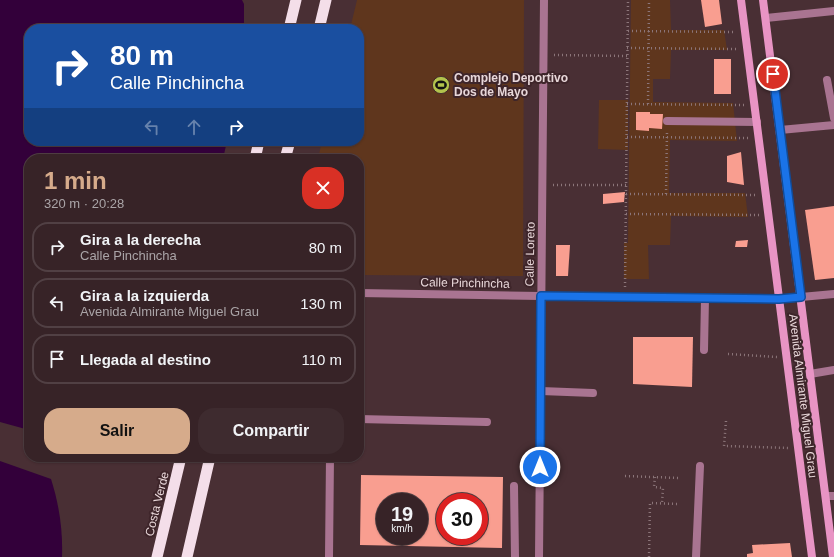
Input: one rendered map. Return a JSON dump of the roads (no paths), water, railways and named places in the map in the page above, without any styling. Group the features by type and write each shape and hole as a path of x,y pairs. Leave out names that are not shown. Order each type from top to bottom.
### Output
{"highway":[{"path":"290,24 296,0"},
{"path":"320,24 326,0"},
{"name":"Costa Verde","path":"157,557 181,462"},
{"path":"187,557 209,462"}],"main road":[{"name":"Avenida Almirante Miguel Grau","path":"742,0 812,557"},
{"name":"Avenida Almirante Miguel Grau","path":"764,0 810,374 830,496 833,557"}],"street":[{"name":"Calle Loreto","path":"539,557 544,0"},
{"path":"766,18 834,11"},
{"path":"827,80 834,118"},
{"path":"667,121 757,122"},
{"path":"780,130 834,125"},
{"name":"Calle Pinchincha","path":"364,294 779,299 834,294"},
{"path":"704,350 705,298"},
{"path":"810,374 834,370"},
{"path":"541,391 592,393"},
{"path":"364,419 487,422"},
{"path":"329,557 330,462"},
{"path":"696,557 700,466"},
{"path":"514,486 515,557"}],"place":[{"name":"Complejo Deportivo Dos de Mayo","path":"441,85"}]}
